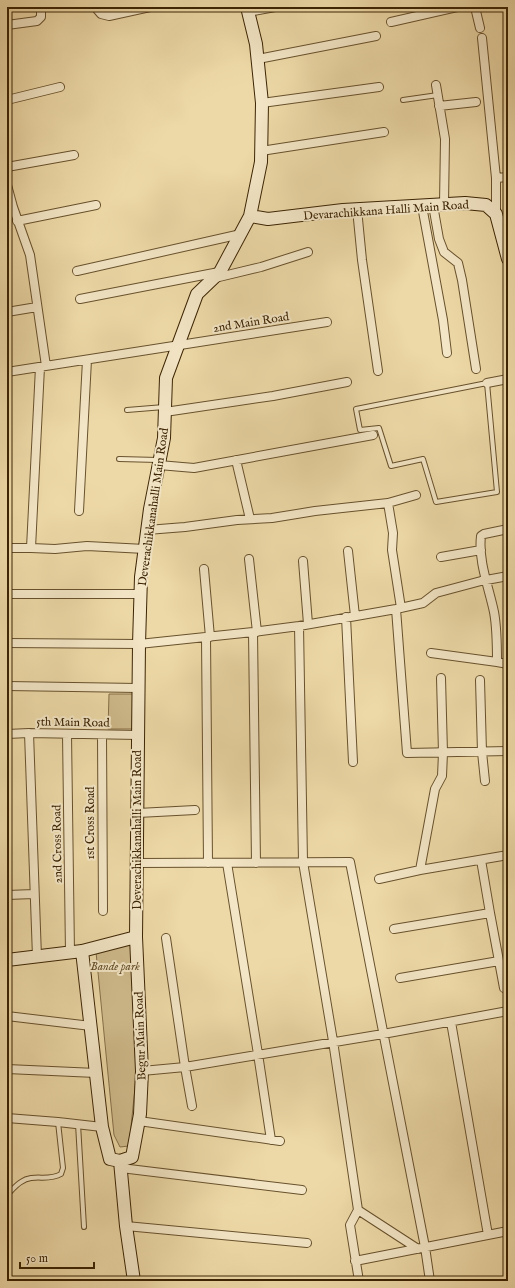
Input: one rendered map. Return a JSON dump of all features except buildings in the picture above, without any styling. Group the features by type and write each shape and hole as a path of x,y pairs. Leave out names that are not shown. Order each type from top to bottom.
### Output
{"street":[{"path":"7,25 37,21 41,17 41,7"},
{"path":"95,7 101,14 109,16 150,7"},
{"path":"248,10 276,7"},
{"path":"391,22 457,7"},
{"path":"475,7 480,28"},
{"name":"Deverachikkanahalli Main Road","path":"136,937 139,644 141,594 147,530 164,438 166,378 198,294 217,275 250,216 261,162 262,103 256,44 248,10"},
{"path":"258,59 376,36"},
{"path":"482,38 496,178 496,214 508,259"},
{"path":"436,86 445,139 433,205 447,353"},
{"path":"7,100 60,87"},
{"path":"262,103 379,87"},
{"path":"439,106 476,102"},
{"path":"261,151 384,132"},
{"path":"7,167 74,155"},
{"path":"496,178 508,177"},
{"path":"7,185 17,221 30,255 43,366 31,548"},
{"name":"Devarachikkana Halli Main Road","path":"250,216 268,219 357,209 465,203 486,205 496,214"},
{"path":"17,221 96,205"},
{"path":"433,205 439,239 444,252 458,263 476,369"},
{"path":"357,209 363,267 378,372"},
{"path":"77,271 241,234"},
{"path":"80,299 261,266 308,252"},
{"path":"7,312 37,307"},
{"name":"2nd Main Road","path":"7,372 327,322"},
{"path":"79,511 87,360"},
{"path":"487,383 508,379"},
{"path":"165,410 273,396 346,382"},
{"path":"159,462 194,468 373,435"},
{"path":"236,460 250,519"},
{"path":"147,530 185,527 237,520 272,518 315,511 388,503 416,495"},
{"path":"388,503 393,533 392,550 399,609 406,753 508,751"},
{"path":"497,662 494,613 486,580 481,550 481,536 508,529"},
{"path":"7,548 55,549 86,546 145,549"},
{"path":"441,557 481,550"},
{"path":"348,551 355,616"},
{"path":"249,559 255,632 256,863"},
{"path":"303,561 308,624"},
{"path":"204,569 208,637 208,863"},
{"path":"7,643 139,644 255,632 399,609 423,603 436,594 486,580 508,576"},
{"path":"7,594 141,594"},
{"path":"346,617 353,762"},
{"path":"299,626 303,862 334,1041 358,1210 350,1225 358,1281"},
{"path":"431,653 508,664"},
{"path":"420,870 435,789 442,776 443,753 441,678"},
{"path":"480,680 482,752 486,781"},
{"path":"7,686 138,688"},
{"path":"29,733 36,957"},
{"name":"5th Main Road","path":"7,734 138,735"},
{"name":"2nd Cross Road","path":"67,734 76,952"},
{"name":"1st Cross Road","path":"102,734 103,911"},
{"path":"138,813 195,810"},
{"path":"379,879 420,870 508,855"},
{"path":"481,860 504,988"},
{"path":"137,863 350,862 422,1248 430,1281"},
{"path":"227,863 271,1140"},
{"path":"7,894 34,894"},
{"path":"394,929 490,913"},
{"path":"7,960 76,952 136,937"},
{"name":"Begur Main Road","path":"121,1165 132,1157 139,1121 142,1070 136,937"},
{"path":"166,938 192,1106"},
{"path":"76,952 91,1026 102,1127 110,1159 121,1165 302,1190"},
{"path":"400,978 499,961"},
{"path":"142,1070 185,1067 383,1034 508,1011"},
{"path":"7,1016 91,1026"},
{"path":"451,1022 488,1235"},
{"path":"7,1069 96,1073"},
{"path":"7,1118 102,1127"},
{"path":"139,1121 280,1141"},
{"path":"121,1165 126,1226 134,1281"},
{"path":"358,1210 422,1248"},
{"path":"126,1226 307,1243"},
{"path":"355,1261 508,1231"}],"lane":[{"path":"403,100 438,95"},
{"path":"487,383 498,492 436,502 423,459 391,466 379,428 360,430 356,409 487,383"},
{"path":"127,410 165,410"},
{"path":"119,459 159,462"},
{"path":"7,1195 25,1179 38,1177 47,1179 55,1178 61,1174 63,1168 58,1122"},
{"path":"78,1124 84,1227"}],"green space":[{"path":"109,694 133,694 132,729 108,729"},
{"name":"Bande park","path":"132,943 136,1078 129,1146 120,1147 114,1135 96,952"}]}
